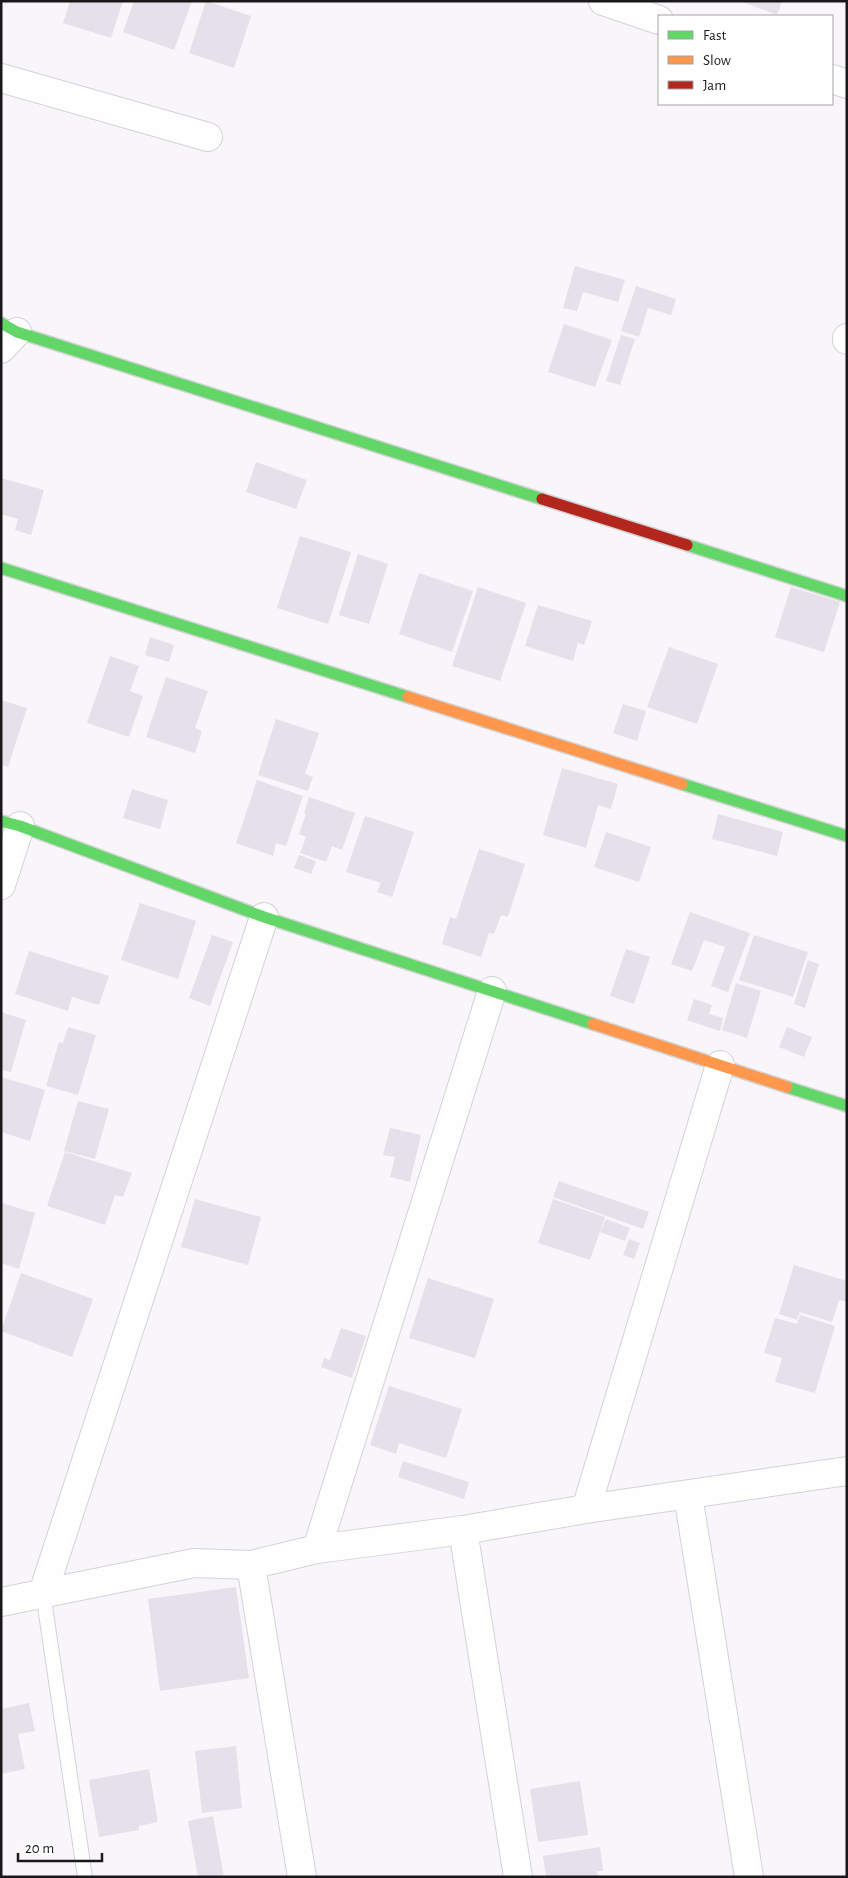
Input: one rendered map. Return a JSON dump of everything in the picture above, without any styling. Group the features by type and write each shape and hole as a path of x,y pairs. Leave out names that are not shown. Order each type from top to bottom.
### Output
{"street":[{"path":"603,1 658,20"},
{"path":"1,78 208,137"},
{"path":"833,79 847,84"},
{"path":"7,335 847,596"},
{"path":"1,568 847,836"},
{"path":"1,885 10,823 264,917 847,1106"},
{"path":"43,1594 264,917"},
{"path":"317,1550 492,991"},
{"path":"586,1509 720,1065"},
{"path":"1,1602 194,1563 251,1565 317,1550 463,1530 586,1509 846,1470"},
{"path":"688,1495 749,1877"},
{"path":"463,1530 518,1877"},
{"path":"251,1565 302,1877"}],"lane":[{"path":"43,1594 84,1877"}],"building":[{"path":"70,1 123,1 111,38 63,23"},
{"path":"134,1 192,1 174,50 123,32"},
{"path":"206,1 251,16 234,68 189,53"},
{"path":"740,1 782,1 777,15"},
{"path":"575,266 625,280 618,302 583,292 577,311 563,308"},
{"path":"636,286 676,299 671,315 648,308 639,337 621,331"},
{"path":"564,324 612,340 595,387 548,372"},
{"path":"621,335 635,339 620,385 606,381"},
{"path":"256,462 307,480 296,509 246,492"},
{"path":"1,478 44,490 31,535 15,530 18,519 1,514"},
{"path":"300,536 351,552 328,624 277,608"},
{"path":"358,554 388,564 369,624 339,615"},
{"path":"419,573 473,591 452,652 399,634"},
{"path":"478,587 526,603 500,681 452,666"},
{"path":"791,587 840,602 824,652 775,637"},
{"path":"538,605 592,621 584,645 578,643 573,661 525,646"},
{"path":"150,637 174,645 169,662 145,655"},
{"path":"669,647 718,664 697,724 647,707"},
{"path":"110,656 139,666 130,691 143,696 129,737 87,723"},
{"path":"166,677 208,691 195,728 202,731 195,753 146,737"},
{"path":"1,700 27,708 8,767 1,764"},
{"path":"623,704 646,711 637,741 613,733"},
{"path":"276,719 319,733 305,774 313,777 308,791 258,775"},
{"path":"562,768 618,784 611,809 598,805 586,848 543,835"},
{"path":"257,780 303,796 286,846 276,843 273,856 236,843"},
{"path":"132,789 168,800 160,829 123,818"},
{"path":"309,797 355,813 342,850 332,846 326,862 300,853 306,837 299,834 306,814 304,813"},
{"path":"718,814 783,832 777,856 712,839"},
{"path":"365,816 414,832 392,897 377,892 381,883 346,872"},
{"path":"606,832 651,847 639,882 594,867"},
{"path":"479,849 525,864 508,917 501,915 494,934 489,933 481,957 442,944 450,917 456,919"},
{"path":"299,855 316,861 311,874 294,868"},
{"path":"140,903 196,921 178,979 121,960"},
{"path":"690,912 750,933 728,992 711,986 725,947 704,940 692,971 671,964"},
{"path":"212,935 233,942 210,1006 189,998"},
{"path":"754,935 808,952 793,997 739,980"},
{"path":"626,949 650,957 634,1004 610,996"},
{"path":"29,951 109,976 99,1005 72,997 68,1011 15,994"},
{"path":"808,960 819,964 805,1008 794,1004"},
{"path":"736,983 761,991 747,1038 722,1030"},
{"path":"694,999 712,1005 709,1014 723,1018 720,1031 687,1020"},
{"path":"1,1012 26,1020 11,1072 1,1070"},
{"path":"68,1027 96,1035 78,1095 46,1086 59,1042 63,1043"},
{"path":"787,1027 812,1037 804,1057 779,1047"},
{"path":"1,1077 45,1090 30,1141 1,1132"},
{"path":"78,1101 109,1109 95,1159 64,1151"},
{"path":"390,1128 421,1135 410,1182 390,1177 395,1157 383,1155"},
{"path":"65,1152 132,1173 123,1197 115,1195 105,1225 47,1206"},
{"path":"559,1181 649,1212 643,1229 553,1197"},
{"path":"195,1199 261,1217 248,1265 181,1247"},
{"path":"553,1199 605,1217 590,1260 538,1243"},
{"path":"1,1203 35,1213 19,1269 1,1263"},
{"path":"606,1219 630,1228 625,1241 600,1232"},
{"path":"629,1239 640,1243 634,1259 623,1255"},
{"path":"794,1265 847,1281 847,1302 839,1300 832,1322 800,1312 797,1320 779,1314"},
{"path":"21,1273 93,1299 72,1357 1,1331"},
{"path":"428,1278 494,1299 475,1358 409,1338"},
{"path":"800,1315 835,1326 815,1393 775,1382 782,1358 764,1353 775,1318 797,1324"},
{"path":"341,1328 366,1336 352,1378 321,1367 324,1358 330,1360"},
{"path":"389,1386 462,1409 446,1458 399,1443 396,1454 370,1445"},
{"path":"403,1461 469,1482 464,1499 398,1477"},
{"path":"236,1587 249,1678 160,1691 148,1599"},
{"path":"29,1703 35,1731 18,1734 25,1769 1,1774 1,1709"},
{"path":"236,1746 242,1808 202,1813 195,1751"},
{"path":"149,1769 158,1822 139,1826 139,1830 99,1837 89,1780"},
{"path":"580,1781 588,1835 538,1842 530,1789"},
{"path":"213,1816 224,1877 198,1877 188,1821"},
{"path":"600,1847 603,1871 597,1871 598,1877 546,1877 543,1856"}],"traffic: fast":[{"path":"1,323 17,332 542,499"},
{"path":"687,545 847,596"},
{"path":"1,568 408,697"},
{"path":"682,784 847,836"},
{"path":"1,821 20,826 264,917 593,1024"},
{"path":"787,1087 847,1106"}],"traffic: slow":[{"path":"408,697 682,784"},
{"path":"593,1024 787,1087"}],"traffic: jam":[{"path":"542,499 687,545"}]}
